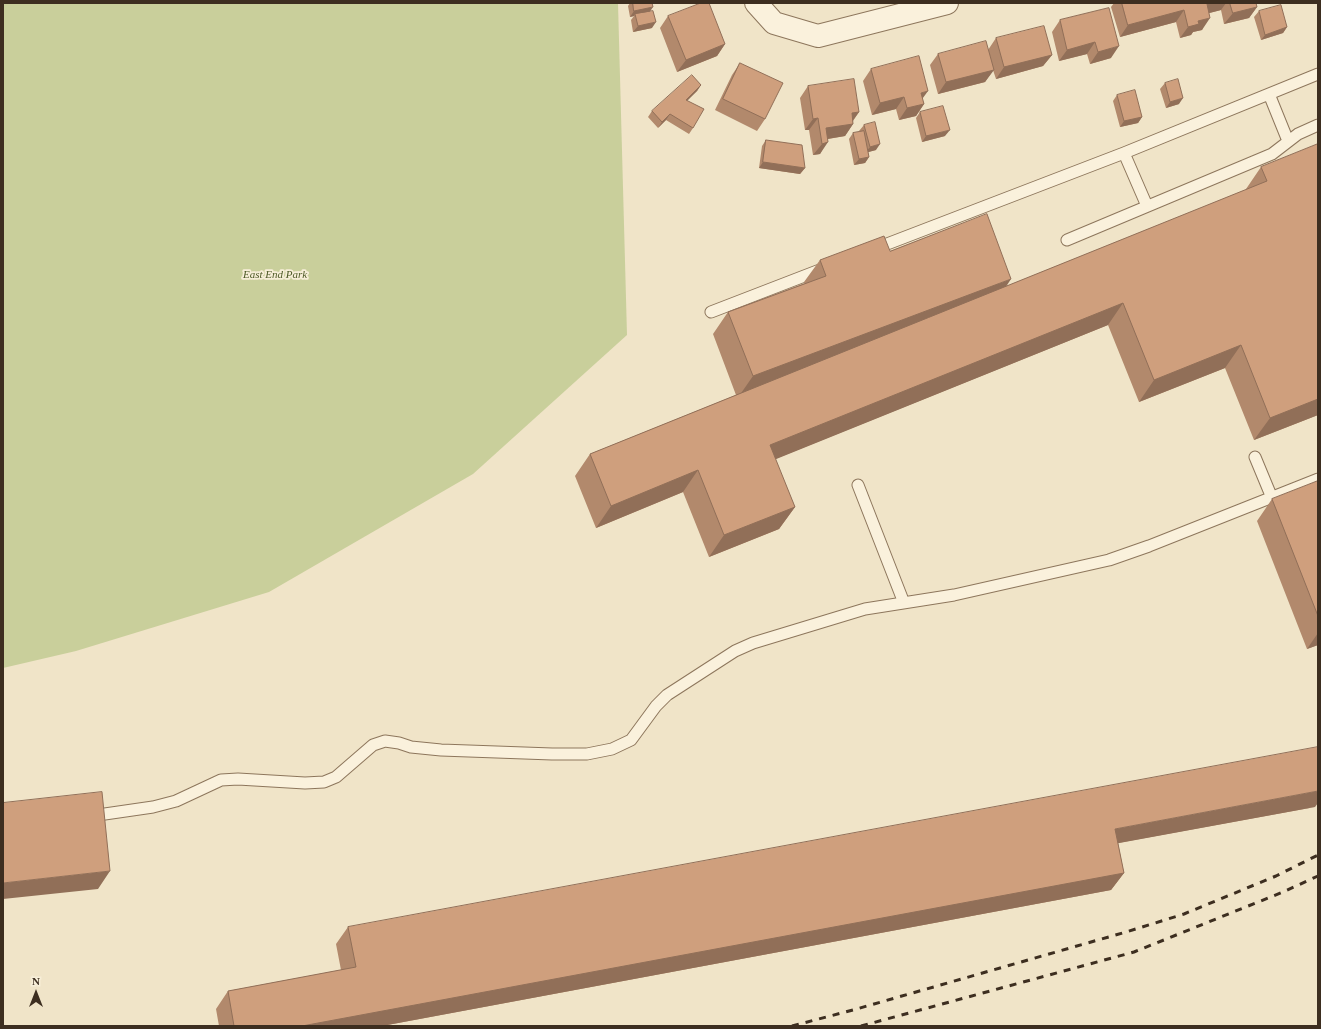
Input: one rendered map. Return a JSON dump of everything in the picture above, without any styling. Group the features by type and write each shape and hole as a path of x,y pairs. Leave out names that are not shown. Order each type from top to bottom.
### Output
{"street":[{"path":"756,3 774,23 818,36 947,3"}],"lane":[{"path":"866,252 1124,153 1318,74"},
{"path":"1270,94 1288,141"},
{"path":"1067,240 1272,154 1298,134 1318,126"},
{"path":"1124,153 1147,206"},
{"path":"711,312 837,264"},
{"path":"1255,457 1272,498"},
{"path":"91,816 153,807 176,801 221,780 238,779 304,783 324,782 336,777 373,745 386,741 399,743 410,747 441,750 537,754 587,754 612,749 631,740 656,706 667,695 735,651 753,643 827,619 865,609 954,595 1109,560 1157,543 1318,479"},
{"path":"858,485 904,603"}],"green space":[{"name":"East End Park","path":"3,3 618,3 627,335 473,474 269,592 76,651 3,668"}],"building":[{"path":"633,3 652,3 653,7 634,11"},
{"path":"701,3 709,3 725,44 686,60 668,16"},
{"path":"1122,3 1212,3 1207,4 1210,18 1198,21 1199,24 1188,27 1184,10 1128,25"},
{"path":"1230,3 1256,3 1257,7 1233,13"},
{"path":"1281,5 1287,27 1265,35 1259,11"},
{"path":"1109,8 1119,46 1098,52 1095,42 1067,50 1060,20"},
{"path":"653,11 656,22 638,26 635,14"},
{"path":"1044,26 1052,55 1004,67 996,38"},
{"path":"986,41 994,70 946,82 938,54"},
{"path":"919,56 928,91 921,93 924,104 907,108 904,97 880,103 871,69"},
{"path":"740,63 783,83 765,119 723,99"},
{"path":"692,75 701,85 686,100 704,109 693,128 670,114 662,122 652,111"},
{"path":"854,79 859,112 852,113 853,124 826,128 828,142 822,144 818,118 813,119 808,86"},
{"path":"1178,79 1183,98 1170,102 1165,83"},
{"path":"1135,90 1142,117 1124,121 1117,95"},
{"path":"943,106 950,130 926,136 920,112"},
{"path":"875,122 880,144 870,147 864,125"},
{"path":"864,131 869,157 859,159 853,133"},
{"path":"766,140 802,145 805,168 763,162"},
{"path":"1318,144 1318,399 1270,418 1241,345 1154,380 1123,303 770,445 795,507 724,535 698,470 611,506 590,454 1267,181 1261,167"},
{"path":"987,214 1011,279 753,376 728,312 826,276 820,260 884,236 890,251"},
{"path":"1318,481 1318,616 1272,499"},
{"path":"1318,747 1318,791 1115,829 1124,873 302,1026 234,1026 228,991 356,967 348,927"},
{"path":"102,792 110,871 3,883 3,803"}],"railway":[{"path":"792,1026 853,1010 1184,914 1276,876 1318,855"},
{"path":"861,1026 1134,952 1283,892 1318,876"}]}
